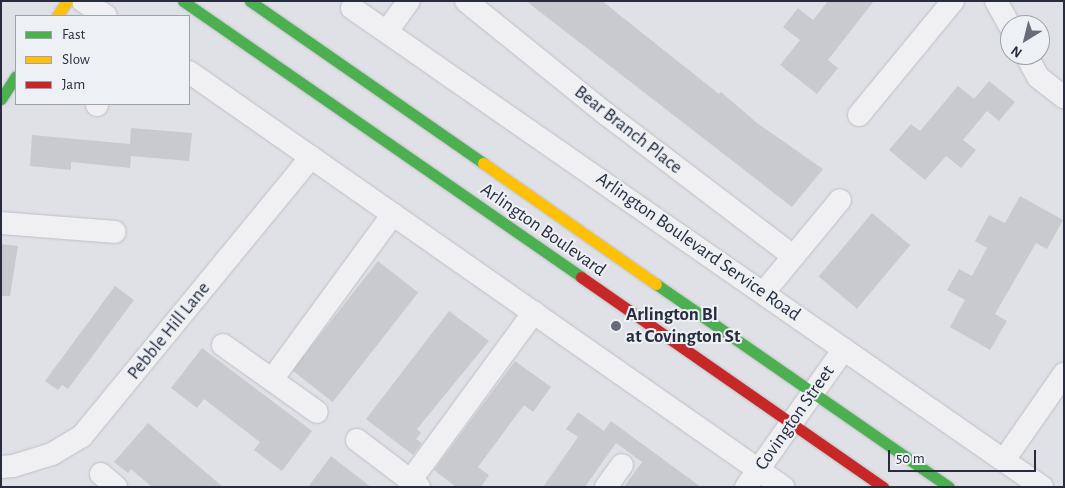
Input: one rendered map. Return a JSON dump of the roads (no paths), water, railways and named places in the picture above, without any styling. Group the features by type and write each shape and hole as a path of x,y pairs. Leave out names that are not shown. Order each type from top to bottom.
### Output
{"main road":[{"path":"59,15 67,1"},
{"name":"Arlington Boulevard","path":"183,1 883,487"},
{"name":"Arlington Boulevard","path":"250,1 949,487"},
{"path":"1,99 15,78"}],"street":[{"path":"83,1 104,15"},
{"path":"388,31 409,1"},
{"name":"Bear Branch Place","path":"466,1 606,114 793,256"},
{"path":"859,115 953,1"},
{"path":"996,1 1004,15"},
{"name":"Arlington Boulevard Service Road","path":"352,8 764,292 1042,487"},
{"path":"1031,65 1038,77 1064,97"},
{"path":"190,73 534,312 752,478 783,487"},
{"name":"Pebble Hill Lane","path":"1,467 13,466 52,454 82,436 311,157"},
{"path":"764,292 840,200"},
{"path":"273,378 393,214"},
{"path":"1,223 115,232"},
{"path":"357,440 415,483 534,312"},
{"path":"223,345 273,378 317,412"},
{"name":"Covington Street","path":"752,478 844,349"},
{"path":"1004,460 1064,374"},
{"path":"606,487 622,466"}],"place":[{"name":"Arlington Bl at Covington St","path":"616,326"}]}
